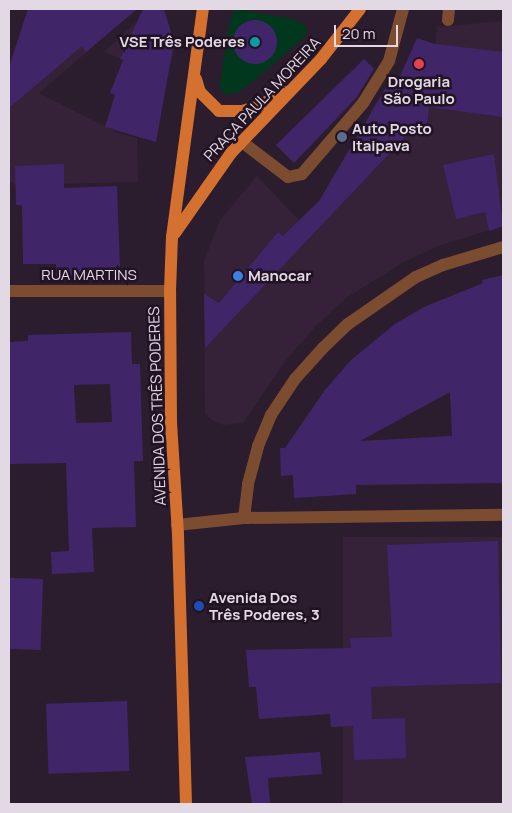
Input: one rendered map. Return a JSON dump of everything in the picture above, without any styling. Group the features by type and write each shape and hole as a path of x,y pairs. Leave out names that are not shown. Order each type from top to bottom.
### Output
{"main road":[{"name":"AVENIDA DOS TRÊS PODERES","path":"186,804 177,525 171,423 170,291 172,237 204,9"},
{"name":"PRAÇA PAULA MOREIRA","path":"172,237 212,177 242,142 331,49 360,9"},
{"path":"195,76 200,92 219,111 242,111 259,106 296,86"}],"street":[{"path":"242,142 282,174 288,177 302,174 363,103 389,61 403,9"},
{"path":"244,518 258,446 271,416 295,378 323,348 348,324 416,277 443,265 503,247"},
{"name":"RUA MARTINS","path":"9,291 170,291"},
{"path":"177,525 244,518 503,515"}],"shaded area":[{"path":"28,9 137,9 39,93 118,133 137,138 138,182 15,185 9,181 9,67"},
{"path":"137,21 171,33 174,53 165,76 104,52"},
{"path":"503,21 503,226 438,246 404,262 346,298 315,327 287,359 243,423 223,425 212,420 205,414 204,261 220,220 257,176 312,234 407,135 426,136 437,27"},
{"path":"343,537 503,537 503,804 343,804"}],"green space":[{"path":"235,9 289,18 302,23 307,29 306,36 258,77 239,92 226,95 219,88 230,20"}],"building":[{"path":"28,9 137,9 86,52 82,46 9,108 9,67"},
{"path":"143,9 164,9 174,42 156,142 105,127 115,95 110,93 123,60 120,59"},
{"name":"VSE Três Poderes","path":"255,20 267,24 273,30 277,42 273,54 267,60 255,64 243,60 237,54 233,42 237,30 243,24"},
{"path":"417,38 435,44 503,52 503,117 429,107 426,136 407,135 205,348 204,294 219,303 278,232 283,236 319,201 388,84 394,90"},
{"path":"364,59 374,69 356,98 294,163 276,145"},
{"path":"494,154 503,226 489,231 485,212 456,219 443,165"},
{"path":"64,164 64,188 117,186 120,268 116,268 116,273 56,276 56,264 23,264 22,205 16,205 15,166"},
{"path":"503,275 503,483 356,485 356,494 294,498 293,475 281,476 280,448 285,448 325,390 351,360 395,324 424,307 483,283 482,280","holes":["450,392 452,436 360,441"]},
{"path":"131,332 132,364 140,364 143,461 134,461 136,527 92,528 94,572 52,574 51,552 69,551 66,463 9,464 9,342 28,341 28,335","holes":["110,384 112,422 76,423 74,385"]},
{"path":"498,541 501,683 371,687 372,719 405,718 406,758 354,760 353,726 331,727 330,714 259,719 256,687 249,687 246,650 351,648 350,638 392,637 387,545"},
{"path":"9,578 43,579 41,650 9,649"},
{"path":"127,701 129,771 48,774 46,704"},
{"path":"320,752 322,774 268,778 270,804 252,804 245,757"}],"place":[{"name":"VSE Três Poderes","path":"255,42"},
{"name":"Drogaria São Paulo","path":"419,64"},
{"name":"Auto Posto Itaipava","path":"342,137"},
{"name":"Manocar","path":"238,276"},
{"name":"Avenida Dos Três Poderes, 3","path":"199,606"}]}
